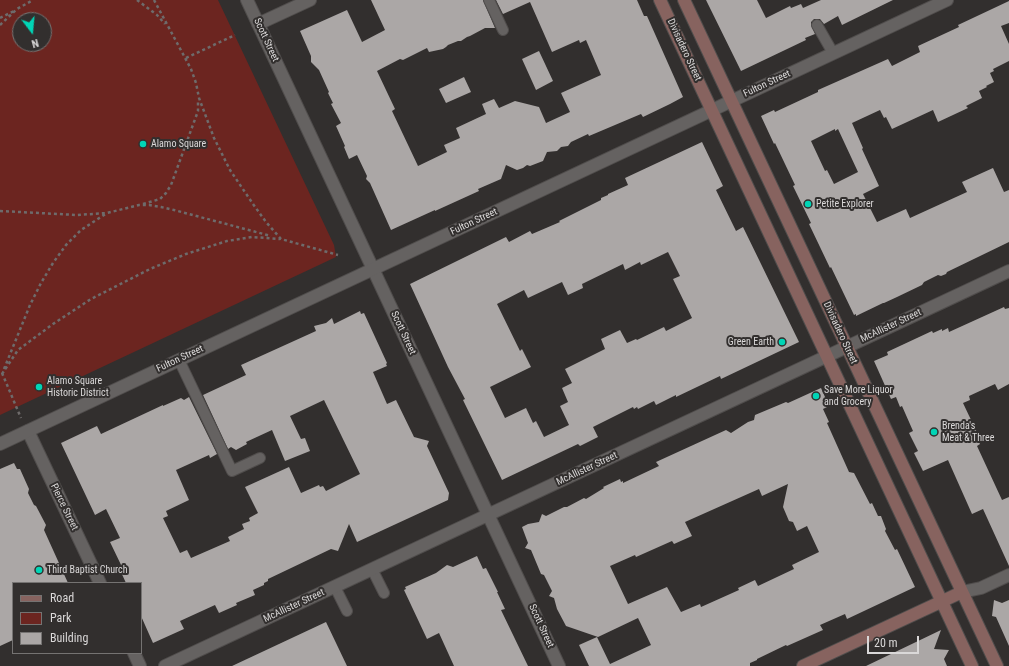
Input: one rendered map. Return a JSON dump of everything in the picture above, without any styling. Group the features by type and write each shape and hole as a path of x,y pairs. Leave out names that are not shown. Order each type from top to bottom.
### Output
{"main road":[{"name":"Divisadero Street","path":"660,0 972,666"},
{"name":"Divisadero Street","path":"684,0 997,666"},
{"path":"803,666 962,592"}],"street":[{"name":"Scott Street","path":"247,0 559,666"},
{"path":"258,24 310,0"},
{"name":"Fulton Street","path":"0,444 947,0"},
{"name":"McAllister Street","path":"165,666 1009,271"},
{"name":"Pierce Street","path":"28,431 100,582"},
{"path":"962,592 980,588 1009,575"},
{"path":"134,654 140,666"}],"lane":[{"path":"489,0 504,30"},
{"path":"817,25 833,53"},
{"path":"179,360 232,471 260,458"},
{"path":"372,570 384,593"},
{"path":"336,587 347,611"}],"path":[{"path":"0,18 33,0"},
{"path":"137,0 168,27"},
{"path":"154,0 191,69 199,98 214,138 230,170 266,222 281,239"},
{"path":"0,25 17,9"},
{"path":"186,58 235,35"},
{"path":"0,211 77,215 107,213 160,198 166,193 171,185 198,111 199,98"},
{"path":"139,205 161,207 338,255"},
{"path":"17,408 1,373 30,305 46,273 66,245 81,230 107,213"},
{"path":"1,373 18,350 53,324 91,299 150,269 186,254 227,241 252,237 281,239"}],"green space":[{"name":"Alamo Square","path":"0,0 218,0 334,245 336,257 0,415"}],"building":[{"path":"371,0 483,0 495,28 485,28 461,41 448,45 443,49 429,52 427,48 403,60 400,59 377,71 395,109 392,111 418,166 447,152 444,145 460,138 456,128 486,114 482,104 494,99 499,108 515,101 539,107 546,123 570,112 561,93 601,75 586,40 580,43 579,40 552,52 530,2 503,14 496,0 637,0 644,16 647,16 683,97 643,117 641,114 589,136 588,134 571,142 568,146 561,147 557,151 547,152 543,161 530,166 527,165 517,170 506,165 501,179 478,189 479,191 391,230 370,183 366,179 367,176 357,155 349,159 336,126 341,123 331,104 333,103 319,70 311,62 311,56 300,31 347,10 362,42 385,30"},
{"path":"706,0 757,0 766,18 790,6 791,8 801,4 803,8 821,0 893,0 842,25 838,16 824,24 820,19 814,19 811,22 811,25 815,34 805,38 806,40 741,71"},
{"path":"1009,1 1009,23 1001,26 1009,44 1009,61 993,69 994,71 990,73 994,82 979,91 982,98 966,106 968,108 938,122 933,110 892,129 886,117 884,118 880,110 852,123 879,186 863,194 877,222 906,209 910,218 967,192 962,182 993,168 1004,192 1009,190 1009,242 947,272 946,274 941,276 938,275 924,282 922,285 856,316 856,314 854,315 809,224 811,223 793,186 795,185 761,116 774,110 775,112 818,92 818,90 888,59 892,66 920,52 918,46 959,27 958,25","holes":["835,129 835,131 838,129 858,172 834,184 827,170 825,171 811,141"]},
{"path":"539,51 553,81 536,90 522,59"},
{"path":"464,77 471,92 446,103 439,89"},
{"path":"702,142 723,186 716,190 736,231 743,227 799,342 721,379 720,376 656,405 654,401 638,409 637,407 634,409 633,407 593,427 598,437 580,446 578,444 502,480 463,400 465,399 448,367 410,284 506,237 509,242 530,231 532,234 560,222 559,221 601,200 601,198 608,194 628,185 625,178","holes":["668,252 680,276 673,279 692,318 666,331 664,327 637,340 636,339 627,343 620,330 601,339 605,349 565,369 572,383 562,388 568,402 560,406 569,425 544,437 536,421 533,423 526,408 505,418 490,387 531,367 522,349 520,351 497,304 524,290 528,298 562,282 568,295 583,288 582,284 623,264 625,270 640,262 641,265"]},
{"path":"1004,307 1005,309 1009,308 1009,384 998,390 995,384 969,396 970,400 963,403 981,441 977,446 1002,500 1009,497 1009,566 983,509 972,514 948,460 923,471 914,453 918,451 909,433 913,431 902,406 900,407 896,397 891,399 874,361 888,355 887,352 932,331 933,333 948,328 949,332"},
{"path":"360,311 361,314 364,313 387,363 387,366 373,372 387,404 396,400 414,437 429,441 427,446 449,493 448,500 357,542 349,524 338,551 331,549 268,579 264,585 253,590 255,595 236,603 237,605 219,613 215,605 180,621 184,629 153,643 142,618 142,582 126,582 120,570 123,569 110,542 120,538 106,509 95,515 61,443 97,426 101,434 163,405 181,398 184,400 189,397 217,454 210,458 209,455 176,470 189,500 166,511 168,516 163,518 180,553 187,550 191,558 230,541 228,537 244,529 242,524 250,521 249,518 258,513 245,487 289,467 301,493 319,485 320,487 323,486 326,491 360,474 324,400 290,416 301,439 305,438 310,451 285,461 272,430 246,442 247,444 236,450 231,447 228,449 203,395 246,375 241,365 316,331 314,326 326,323 332,318 334,324"},
{"path":"821,388 829,406 823,409 829,422 827,423 849,472 854,473 870,504 872,503 878,516 881,516 886,529 885,531 895,550 897,549 915,587 847,619 845,614 820,625 823,630 757,659 750,663 750,666 589,666 579,645 597,637 610,664 651,645 638,618 598,637 566,626 557,609 554,598 549,596 552,591 544,575 541,574 531,550 525,548 528,543 522,527 539,522 542,514 546,516 584,498 586,499 604,488 603,487 620,479 623,483 659,466 656,462 726,430 731,433 748,422 754,420 755,415 786,402 788,403","holes":["788,484 783,507 789,521 793,522 797,531 807,526 819,552 792,565 794,569 758,586 755,580 738,588 739,590 701,607 700,604 681,612 667,587 628,604 610,566 635,555 636,557 672,541 674,544 692,536 685,522 759,489 762,496"]},
{"path":"14,463 17,469 20,469 29,489 28,493 46,525 44,530 68,582 12,582 12,640 0,646 0,469"},
{"path":"477,556 483,569 486,568 498,592 505,609 501,610 528,666 454,666 439,633 427,639 404,590 406,589 405,587 436,573 447,565 453,567"},
{"path":"994,600 1002,603 1009,600 1009,646 996,617 992,616"},
{"path":"326,622 347,666 232,666"},
{"path":"941,630 934,649 949,650 944,659 947,666 866,666"}],"place":[{"name":"Alamo Square","path":"143,144"},
{"name":"Petite Explorer","path":"808,204"},
{"name":"Green Earth","path":"782,342"},
{"name":"Alamo Square Historic District","path":"39,387"},
{"name":"Save More Liquor and Grocery","path":"816,396"},
{"name":"Brenda's Meat & Three","path":"934,432"},
{"name":"Third Baptist Church","path":"39,570"}]}
